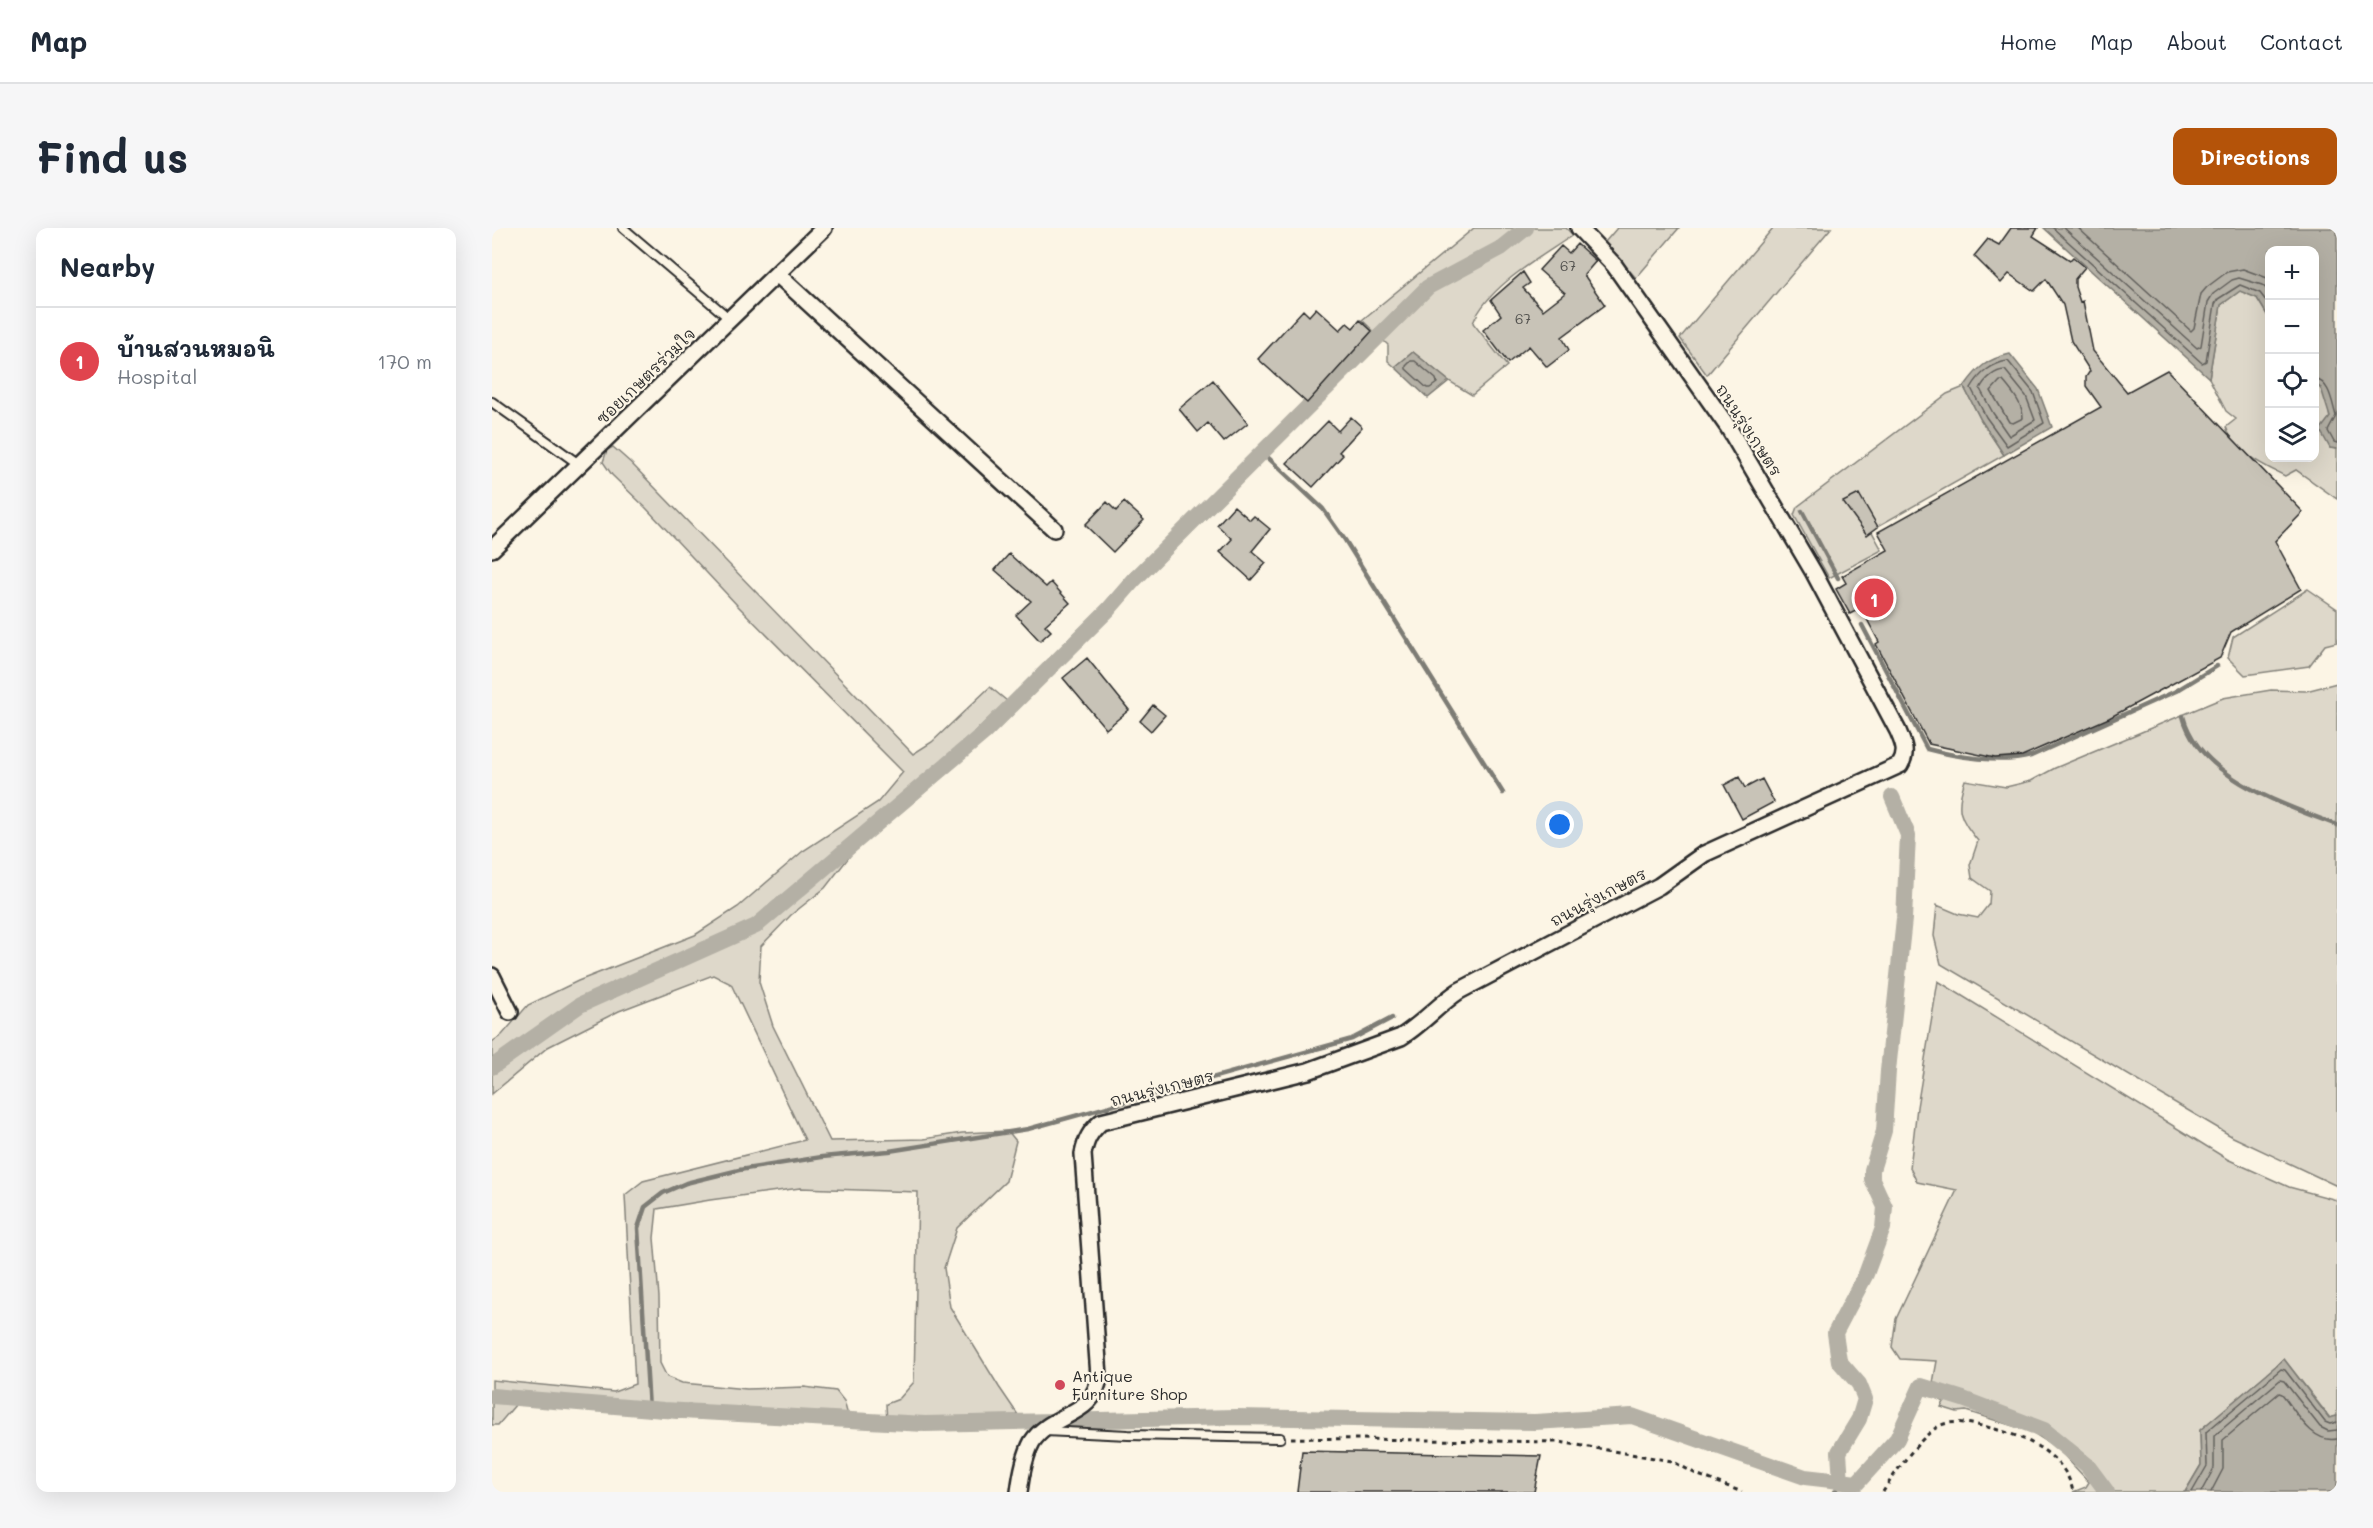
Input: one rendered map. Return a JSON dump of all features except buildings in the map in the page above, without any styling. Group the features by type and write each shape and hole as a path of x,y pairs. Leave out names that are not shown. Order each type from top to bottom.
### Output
{"street":[{"name":"ซอยเกษตรร่วมใจ","path":"492,549 824,228"},
{"name":"ถนนรุ่งเกษตร","path":"1019,1492 1026,1456 1033,1441 1043,1431 1091,1400 1098,1388 1083,1154 1091,1131 1101,1122 1308,1071 1401,1037 1414,1029 1459,991 1659,886 1704,854 1900,765 1905,758 1905,750 1898,730 1814,573 1752,466 1728,427 1614,265 1588,232"},
{"path":"778,274 1054,529"},
{"path":"492,976 510,1012"}],"lane":[{"path":"623,228 730,320"},
{"path":"492,402 580,465"},
{"path":"1043,1431 1280,1438"}],"path":[{"path":"1883,1492 1927,1436 1943,1424 1963,1423 1999,1429 2032,1442 2053,1458 2071,1481 2073,1492"},
{"path":"1280,1438 1559,1442 1672,1461 1696,1474 1742,1492"}],"shaded area":[{"path":"1474,228 1566,228 1573,235 1517,273 1480,309 1473,323 1507,366 1472,395 1449,381 1413,352 1395,367 1388,361 1388,345 1362,320"},
{"path":"1617,228 1679,228 1636,278 1605,242"},
{"path":"1773,228 1831,228 1707,375 1680,338"},
{"path":"2240,291 2257,298 2265,311 2265,462 2319,462 2319,387 2328,404 2330,448 2337,449 2337,499 2296,470 2285,476 2250,457 2230,436 2226,427 2236,419 2226,411 2209,378 2221,305"},
{"path":"1964,387 1981,420 2004,455 1871,530 1882,550 1829,578 1794,515 1797,507 1947,394"},
{"path":"613,447 913,754 932,742 990,687 1007,701 863,839 825,888 791,915 761,946 759,982 773,1026 830,1141 924,1139 962,1133 1008,1131 1016,1141 1006,1181 957,1228 944,1268 950,1307 1027,1428 887,1424 886,1404 899,1399 914,1382 918,1192 800,1188 657,1209 654,1238 659,1297 660,1363 667,1377 682,1383 747,1389 804,1387 836,1391 844,1401 850,1423 679,1418 516,1404 498,1425 492,1425 492,1380 614,1392 635,1384 625,1195 643,1181 805,1140 731,984 713,975 619,1011 548,1047 492,1094 492,1042 502,1035 528,1005 578,981 695,935 738,907 803,851 878,802 903,772 612,475 603,462 607,450"},
{"path":"2308,589 2337,609 2337,642 2325,645 2309,666 2245,675 2228,658 2233,637"},
{"path":"2337,683 2337,1186 2233,1137 1941,964 1934,936 1937,905 1958,914 1978,918 1989,904 1990,891 1972,878 1970,865 1978,841 1961,813 1960,799 1965,780 2006,787 2031,781 2055,768 2223,698 2271,690 2306,691"},
{"path":"1938,981 2227,1159 2289,1187 2337,1200 2337,1416 2330,1418 2284,1359 2200,1430 2201,1465 2185,1492 2073,1492 2086,1487 2089,1482 2057,1448 2032,1432 1966,1411 1957,1412 1941,1407 1944,1402 1931,1394 1937,1361 1900,1359 1892,1347 1896,1319 1957,1190 1917,1182 1910,1168 1917,1107"}],"water":[{"path":"2044,228 2337,228 2337,449 2330,448 2320,430 2330,417 2319,387 2319,246 2265,246 2265,311 2257,298 2240,291 2221,305 2209,378"},
{"path":"1413,352 1449,381 1428,398 1395,367"},
{"path":"2010,354 2038,389 2052,427 2004,455 1981,420 1964,387 1983,365"},
{"path":"2284,1359 2329,1418 2337,1416 2337,1492 2185,1492 2201,1465 2200,1430"}],"waterway":[{"path":"492,1067 580,1005 756,926 984,733 1428,287 1501,248 1526,228"},
{"path":"1262,452 1323,509 1345,540 1503,793"},
{"path":"1802,511 1838,578"},
{"path":"1862,625 1927,749 1952,755 1993,759 2031,756 2176,691 2217,666"},
{"path":"2183,716 2192,737 2206,756 2225,772 2269,798 2337,825"},
{"path":"1841,1482 1839,1452 1859,1419 1865,1399 1859,1384 1839,1361 1835,1333 1866,1274 1883,1228 1885,1207 1872,1179 1872,1170 1884,1131 1904,919 1908,835 1892,797"},
{"path":"649,1409 638,1228 645,1207 663,1193 686,1183 739,1170 822,1157 889,1151 1028,1129 1352,1039 1392,1018"},
{"path":"492,1396 664,1410 925,1424 1236,1417 1535,1422 1632,1416 1805,1477 1857,1483 1897,1439 1921,1386 1963,1399 2044,1430 2087,1465 2107,1492"},
{"path":"1835,1492 1841,1482"}],"place":[{"name":"บ้านสวนหมอนิ","path":"1874,598"},
{"name":"Antique Furniture Shop","path":"1060,1385"}]}
